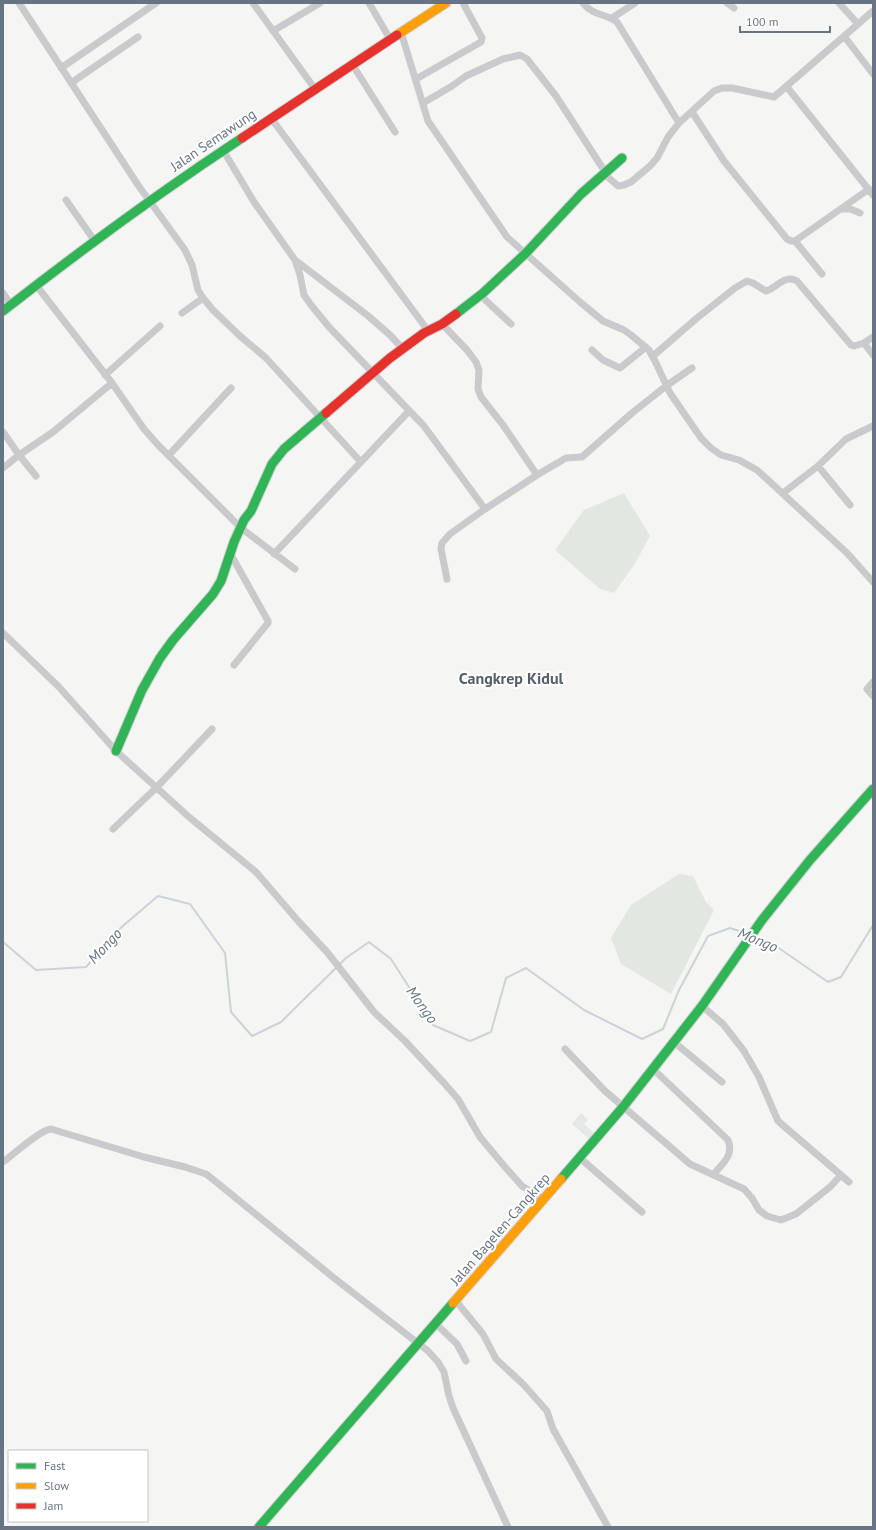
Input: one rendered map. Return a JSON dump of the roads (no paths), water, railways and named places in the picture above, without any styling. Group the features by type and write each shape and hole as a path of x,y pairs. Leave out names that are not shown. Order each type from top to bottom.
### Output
{"street":[{"path":"20,3 138,185 190,259 198,290 203,298 235,331 266,358 360,461"},
{"path":"61,68 156,3"},
{"path":"253,3 315,89"},
{"path":"273,31 320,3"},
{"path":"369,3 390,39"},
{"name":"Jalan Semawung","path":"3,311 94,240 150,200 352,64 446,3"},
{"path":"416,79 481,42 482,38 464,3"},
{"path":"584,3 594,13 612,18 617,22 679,123"},
{"path":"727,3 734,8"},
{"path":"839,3 858,24"},
{"path":"612,18 630,4"},
{"path":"423,102 479,69 503,59 520,55 524,56 556,96 605,173 618,186 624,185 630,182 658,158 668,137 679,123 710,94 722,88 732,88 774,97 858,24 872,14"},
{"path":"401,32 431,126 507,238 571,295 603,321 624,330 646,347 653,356 666,386 701,438 711,448 721,454 739,460 757,470 847,553 873,582"},
{"path":"844,36 873,74"},
{"path":"71,83 138,37"},
{"path":"352,64 395,132"},
{"path":"787,87 871,192 841,209 795,241"},
{"path":"692,112 724,161 787,239 795,241 822,274"},
{"path":"271,118 429,332"},
{"path":"223,150 254,202 295,260 304,295 311,305 329,327 424,426 484,509"},
{"path":"116,751 142,690 160,658 217,589 240,528 251,511 272,464 284,449 373,372 420,336 442,324 480,295 525,254 581,194 622,158"},
{"path":"66,200 94,240"},
{"path":"841,209 850,209 860,213"},
{"path":"295,260 367,315 390,335 403,349"},
{"path":"653,356 735,288 747,281 766,291 786,279 796,280 851,345 854,346 864,343 873,337"},
{"path":"36,285 112,383 144,429 240,528 295,569"},
{"path":"3,293 11,304"},
{"path":"480,295 511,324"},
{"path":"182,313 203,298"},
{"path":"442,324 476,362 479,370 478,389 481,397 503,425 538,475"},
{"path":"105,375 160,326"},
{"path":"864,343 873,355"},
{"path":"592,350 603,360 620,368 646,347"},
{"path":"447,579 441,549 442,543 450,534 484,509 566,458 582,456 632,413 692,368"},
{"path":"3,468 19,455 53,432 112,383"},
{"path":"168,455 231,388"},
{"path":"274,554 360,461 409,411"},
{"path":"783,493 818,466 846,439 873,426"},
{"path":"3,432 36,476"},
{"path":"818,466 850,505"},
{"path":"230,553 268,621 268,623 234,665"},
{"path":"4,636 59,687 116,751 189,817 256,872 327,952 374,1012 444,1082 458,1099 480,1137 505,1167 522,1186 543,1199"},
{"path":"873,682 867,689 873,696"},
{"path":"113,829 157,787 212,729"},
{"name":"Jalan Bagelen-Cangkrep","path":"259,1527 623,1107 702,1006 762,920 810,860 873,788"},
{"path":"702,1006 723,1024 744,1051 759,1077 778,1121 849,1182"},
{"path":"674,1042 722,1082"},
{"path":"565,1049 623,1107 690,1164 744,1188 762,1213 777,1220 781,1220 801,1211 830,1187 841,1175"},
{"path":"653,1069 728,1140 731,1147 730,1154 714,1174"},
{"path":"3,1162 39,1134 51,1129 206,1174 334,1278 428,1351 442,1367 453,1408 508,1527"},
{"path":"580,1158 642,1212"},
{"path":"456,1301 483,1334 496,1359 523,1384 547,1411 553,1429 607,1527"},
{"path":"436,1324 457,1344 466,1361"}],"waterway":[{"name":"Mongo","path":"3,942 36,970 86,967 117,931 158,896 190,904 225,953 231,1012 252,1036 281,1022 346,958 369,942 391,959 433,1025 470,1041 491,1032 506,978 526,968 584,1010 642,1039 663,1029 679,990 708,936 730,928 748,934"},
{"name":"Mongo","path":"754,936 770,942 828,982 841,977 873,925"}],"district":[{"name":"Cangkrep Kidul","path":"511,678"}]}
